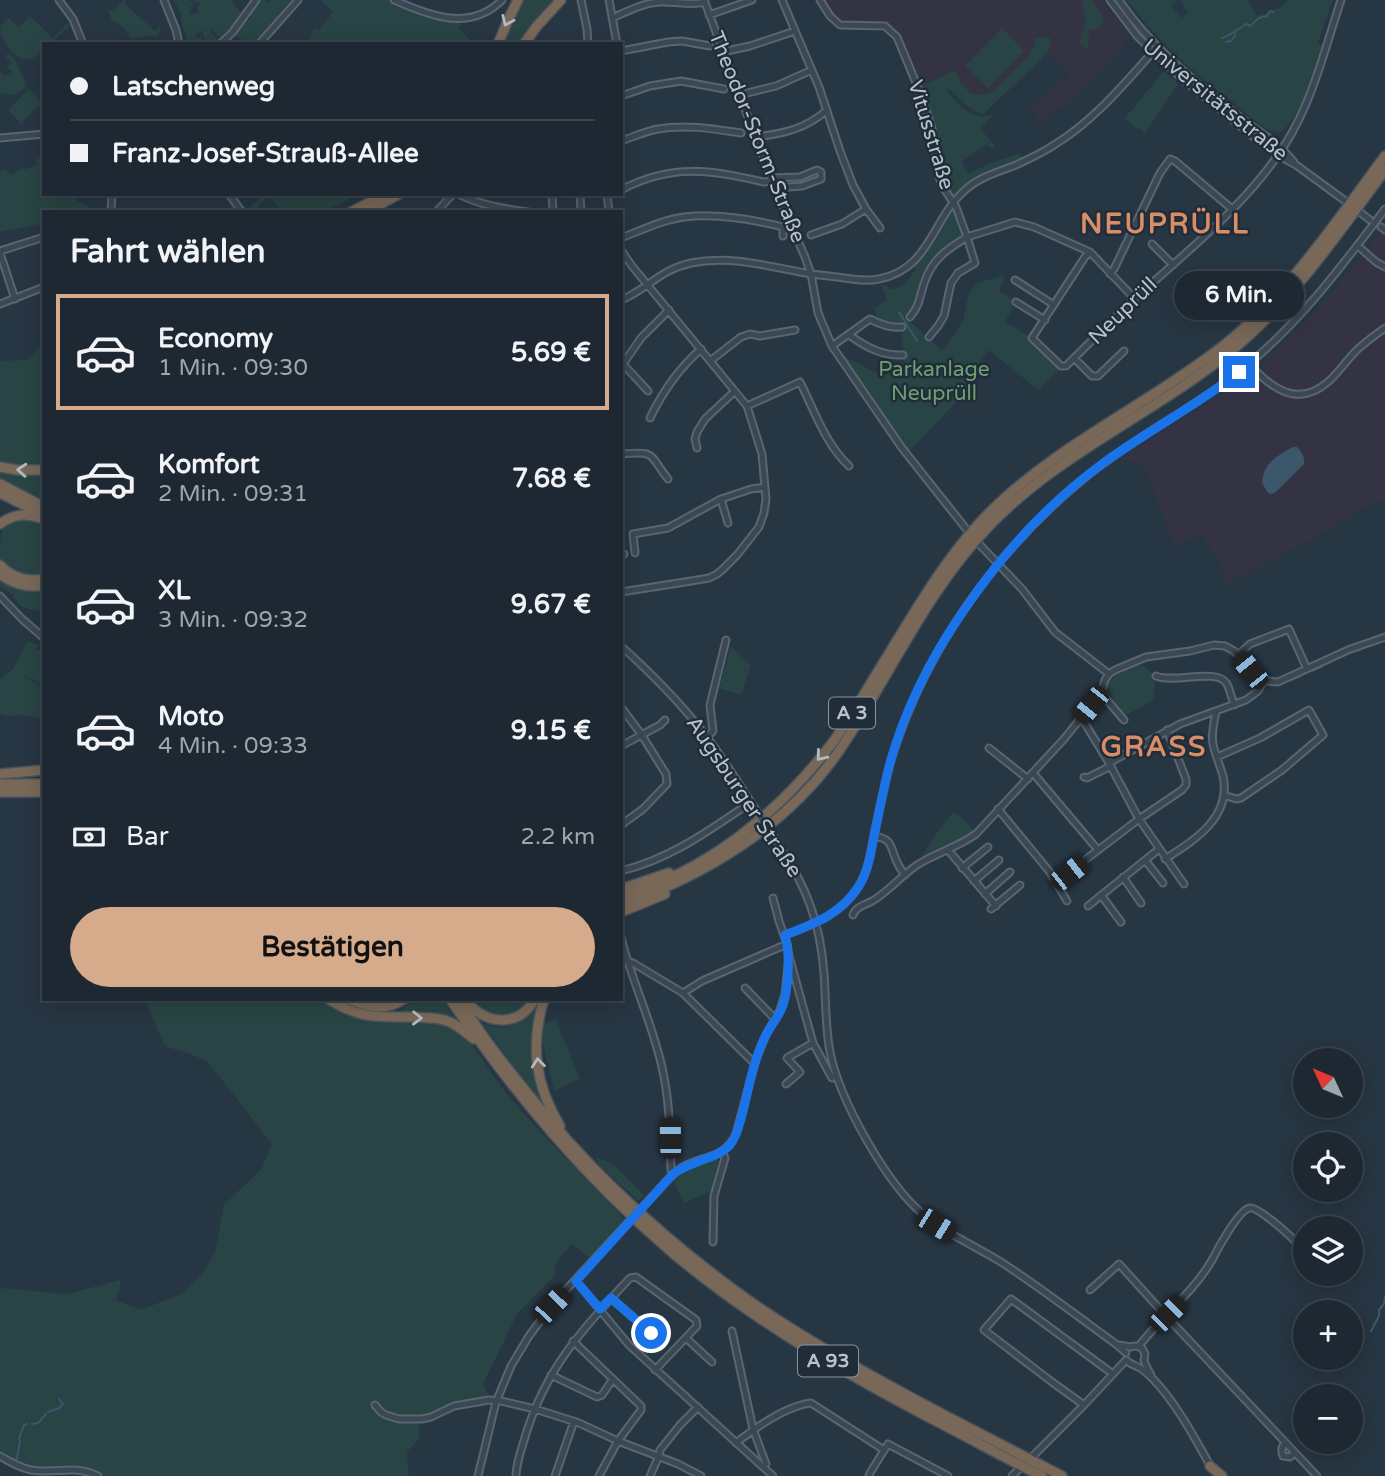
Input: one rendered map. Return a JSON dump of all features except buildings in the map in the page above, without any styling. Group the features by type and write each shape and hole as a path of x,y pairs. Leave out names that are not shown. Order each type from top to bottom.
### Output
{"highway":[{"path":"499,42 518,0"},
{"path":"525,42 560,2"},
{"name":"A 3","path":"623,895 662,882 703,860 768,812 834,741 930,585 981,521 1019,485 1052,460 1175,381 1237,334 1298,270 1385,156"},
{"name":"A 3","path":"623,904 700,872 765,828 791,806 838,751 938,589 988,527 1018,498 1048,475 1180,388 1244,340 1298,284 1385,170"},
{"path":"355,210 382,196"},
{"path":"370,210 395,196"},
{"path":"0,467 42,470"},
{"path":"0,484 42,506"},
{"path":"0,493 42,516"},
{"path":"0,524 18,515 42,517"},
{"path":"0,565 18,578 42,579"},
{"path":"0,574 19,584 42,585"},
{"path":"0,776 42,770"},
{"path":"0,776 42,777"},
{"path":"0,784 42,784"},
{"path":"0,792 42,792"},
{"path":"624,887 703,860"},
{"name":"A 3","path":"623,913 696,878 700,872"},
{"name":"A 93","path":"332,1001 355,1013 369,1016 446,1020 480,1044"},
{"path":"354,1001 373,1008 382,1008 401,1001"},
{"name":"A 93","path":"451,1001 480,1044 576,1162 675,1255 777,1329 832,1363 894,1399 1042,1476"},
{"name":"A 93","path":"464,1001 483,1035 575,1148 681,1248 753,1303 839,1358 1062,1476"},
{"name":"A 93","path":"465,1001 485,1017 510,1020 526,1011 534,1001"},
{"path":"544,1001 536,1031 538,1071 542,1089 552,1111 575,1148"},
{"path":"1210,1466 1222,1476"}],"street":[{"path":"59,0 73,19 82,42"},
{"path":"164,0 179,42"},
{"path":"221,42 232,33 256,0"},
{"path":"261,42 298,0"},
{"path":"394,0 428,13 462,19 485,13 502,0"},
{"path":"581,0 588,42"},
{"path":"609,0 617,42"},
{"path":"709,15 752,0"},
{"path":"782,0 827,110 853,186 880,228"},
{"name":"Vitusstraße","path":"820,0 830,16 840,25 885,26 897,37 928,113 939,177 954,202"},
{"name":"Universitätsstraße","path":"1110,0 1131,30 1343,200"},
{"name":"Universitätsstraße","path":"1119,0 1155,50"},
{"name":"Neuprüll","path":"1045,320 1032,338 1061,366 1066,366 1246,194 1280,152 1299,118 1341,0"},
{"path":"612,18 652,3 696,5 704,1"},
{"name":"Theodor-Storm-Straße","path":"704,1 771,179 797,236 811,274 818,313 832,346 902,448 967,530"},
{"path":"722,52 795,31"},
{"path":"623,51 668,41 710,46"},
{"path":"623,299 666,271 680,266 720,260 748,261 811,274 873,280 900,272 925,250 935,230 964,191 977,181 1032,157 1070,134 1104,105 1155,50"},
{"path":"739,95 776,86 811,69"},
{"path":"623,95 660,84 681,81 724,89"},
{"path":"755,137 794,130 827,110"},
{"path":"623,140 656,129 676,127 741,133"},
{"path":"0,138 42,134"},
{"path":"1110,274 1160,173 1172,159 1232,209"},
{"path":"623,189 654,176 683,171 708,172 764,182 800,177 817,170 821,172 821,178 805,185 775,188"},
{"path":"438,210 454,196"},
{"path":"461,196 518,210"},
{"path":"929,337 944,316 951,283 958,273 975,262 954,202"},
{"path":"811,235 821,228 842,224 866,209"},
{"path":"785,935 816,923 839,909 860,885 866,872 892,759 918,690 964,610 999,565 1034,525 1087,476 1232,377 1270,345 1332,280 1385,209"},
{"path":"1361,213 1370,220"},
{"path":"623,238 665,222 701,216 734,218 773,225 783,228 783,236"},
{"path":"910,317 919,304 932,266 945,251 967,237 1014,222 1034,227 1090,252 1135,299"},
{"path":"15,299 0,252 42,235"},
{"name":"Neuprüll","path":"1152,244 1173,265"},
{"path":"1358,246 1385,267"},
{"path":"1016,302 1045,320 1090,252"},
{"path":"623,253 747,406 762,454 766,499 762,521 744,547 723,569 709,578 623,593"},
{"path":"1015,280 1054,305"},
{"path":"0,304 42,288"},
{"path":"648,391 623,364 641,338 669,310"},
{"path":"832,346 870,319 881,325 902,327"},
{"path":"1249,364 1281,391 1296,394 1310,392 1327,383 1358,348 1385,328"},
{"path":"710,361 741,337 795,330"},
{"path":"849,335 881,354 903,355"},
{"path":"650,418 674,377 701,349"},
{"name":"Neuprüll","path":"1074,358 1092,376 1098,376 1124,351"},
{"path":"747,406 800,382 828,442 849,467"},
{"path":"698,448 695,439 700,426 735,391"},
{"path":"623,454 649,454 668,478"},
{"path":"635,553 633,534 668,528 721,499 765,486"},
{"path":"721,499 728,523"},
{"path":"979,544 1022,589 1055,632 1109,674"},
{"path":"0,596 42,636"},
{"path":"1238,655 1250,645 1289,629 1307,669"},
{"path":"853,915 856,909 880,896 921,862 976,834 1062,743 1101,693 1109,674 1115,670 1146,657 1190,652 1214,645 1229,648 1264,681 1278,682 1362,644 1385,637"},
{"path":"707,737 713,731 710,705 726,640"},
{"name":"Augsburger Straße","path":"623,648 660,682 707,737 805,888 816,923 824,974 826,1024 835,1072 855,1118 896,1185 922,1214 936,1225 1003,1264 1127,1353"},
{"path":"1156,676 1163,679 1219,677 1227,684 1234,705"},
{"path":"1084,777 1087,778 1167,730 1247,700 1258,691 1264,681"},
{"path":"1101,693 1124,720"},
{"path":"623,710 642,734 666,774 667,784 643,809 623,824"},
{"path":"1217,757 1260,738 1309,710 1323,735 1282,770 1241,798 1224,795"},
{"path":"1165,859 1208,827 1224,795 1224,784 1213,746 1216,712"},
{"path":"1081,718 1110,764 1139,819 1184,884"},
{"path":"623,745 665,720"},
{"path":"1056,882 1186,785 1167,730"},
{"path":"989,748 1028,779"},
{"path":"1033,773 1098,850"},
{"path":"623,871 673,853 752,805"},
{"path":"999,809 1049,871 1067,901"},
{"path":"874,836 890,843 905,875"},
{"path":"962,868 988,846"},
{"path":"1088,906 1158,849"},
{"path":"947,850 985,894 993,908 1020,885"},
{"path":"974,881 999,860"},
{"path":"1145,860 1163,883"},
{"path":"985,894 1010,872"},
{"path":"1123,877 1141,903"},
{"path":"1101,895 1121,922"},
{"path":"772,898 785,935 813,1042 832,1078"},
{"path":"683,993 702,981 787,944"},
{"path":"623,945 663,1071 670,1115 673,1174"},
{"path":"478,1476 496,1402 511,1366 552,1305 673,1174 685,1166 722,1151 732,1141 754,1063 783,1004 789,956"},
{"path":"627,961 683,993 754,1063"},
{"path":"745,988 775,1019"},
{"path":"786,1084 800,1072 787,1058 813,1042"},
{"path":"713,1242 714,1196 725,1158 722,1151"},
{"path":"1033,1456 1113,1374 1127,1353 1139,1346 1198,1282 1228,1231 1243,1212 1253,1208 1293,1240"},
{"path":"1090,1290 1119,1264 1293,1452"},
{"path":"516,1476 520,1451 551,1375 573,1340 629,1278 636,1277 696,1320 697,1326 656,1370"},
{"path":"576,1281 629,1345 773,1476"},
{"path":"611,1298 651,1333"},
{"path":"1084,1405 984,1330 1010,1299 1113,1374"},
{"path":"732,1331 753,1429 766,1467"},
{"path":"686,1338 712,1362"},
{"path":"573,1340 641,1406 599,1476"},
{"path":"1139,1346 1144,1351 1144,1360 1154,1380 1190,1431 1215,1476"},
{"path":"1127,1353 1130,1364 1154,1380"},
{"path":"1135,1366 1144,1360"},
{"path":"551,1375 597,1397 613,1379"},
{"path":"374,1405 386,1415 399,1419 422,1419 454,1406 489,1400 501,1401 574,1421 701,1476"},
{"path":"736,1443 753,1429 802,1404 811,1403 884,1450"},
{"path":"649,1476 660,1450 698,1407"},
{"path":"555,1476 574,1421"},
{"path":"1285,1443 1281,1453 1283,1456 1290,1457 1293,1454"},
{"path":"869,1476 888,1444 948,1476"},
{"path":"1295,1454 1317,1476"},
{"path":"0,1456 23,1469 70,1469 98,1476"},
{"path":"759,1476 766,1467"},
{"path":"1012,1476 1019,1469"}],"shaded area":[{"path":"822,0 1102,0 1129,38 1084,89 1041,123 1030,105 1070,74 1048,53 988,111 977,113 945,86 924,95 904,41 895,28 841,23"},
{"path":"1380,232 1385,234 1385,501 1370,505 1322,534 1224,584 1218,558 1200,535 1174,546 1144,465 1122,458 1261,367 1261,363 1323,304"},
{"path":"1297,447 1302,453 1304,464 1276,492 1268,493 1262,483 1265,470 1276,457"}],"green space":[{"path":"123,0 155,31 160,26 156,37 153,35 131,39 124,28 111,19 108,9 113,11"},
{"path":"174,0 191,0 194,6 190,7 191,15 198,12 197,7 200,5 195,0 230,0 242,14 220,39 209,29 217,42 205,42 202,31 196,33 202,42 187,42 180,12"},
{"path":"260,0 291,0 255,42 243,42 234,34 246,18 249,20 251,17 248,15"},
{"path":"321,0 387,0 423,15 461,23 460,31 471,42 302,42 309,39 315,28 319,31 333,12"},
{"path":"520,0 558,0 523,42 502,42"},
{"path":"1081,0 1092,0 1105,21 1097,29 1088,30 1090,35 1087,49 1080,42 1086,18"},
{"path":"1127,0 1177,0 1171,6 1182,18 1188,12 1180,0 1247,0 1257,16 1281,7 1289,0 1333,0 1318,42 1323,46 1306,94 1293,119 1277,132 1256,122 1188,66 1157,36"},
{"path":"30,16 53,38 66,25 71,25 51,42 42,42 42,51 29,59 19,57 9,49 0,27 8,18 19,27"},
{"path":"1002,28 1024,51 988,88 965,66"},
{"path":"1044,36 1051,39 1048,53 983,114 972,110 946,88 955,101 967,111 980,116 995,113 980,128 995,146 992,149 987,144 961,162 969,174 988,164 1021,153 1021,158 977,177 955,196 942,174 935,129 922,86 956,70 961,83 971,94 982,95 993,91 1030,55 1035,47 1034,38"},
{"path":"8,53 27,85 13,95 0,93 0,72 10,76 13,72 7,67 12,62 5,57"},
{"path":"1164,71 1178,84 1145,133 1125,118"},
{"path":"29,89 42,104 42,108 38,106 22,122 23,125 8,110"},
{"path":"42,158 42,170 39,173 42,175 42,196 69,196 93,210 42,210 42,223 0,232 0,172 6,169 10,175 37,165 35,161"},
{"path":"262,196 269,196 257,210 248,209"},
{"path":"269,196 354,196 328,210 280,210"},
{"name":"Parkanlage Neuprüll","path":"956,207 966,239 935,264 910,321 942,351 963,321 969,293 977,283 1005,275 999,291 1016,302 1005,322 1032,338 1060,369 1038,390 989,350 967,379 973,385 909,451 842,355 876,373 905,375 901,330 878,319 874,309 887,299 881,284 893,290 904,285"},
{"path":"42,345 42,467 0,464 0,361 27,360"},
{"path":"0,470 42,473 42,499 0,478"},
{"path":"33,517 42,520 42,576 20,576 0,561 4,527 22,518"},
{"path":"1,580 21,590 42,590 42,611 22,606 0,586"},
{"path":"28,641 39,646 36,649 42,652 42,684 19,673 42,687 42,719 0,714 0,679 13,669"},
{"path":"731,647 751,665 741,695 719,688"},
{"path":"1138,665 1144,666 1155,676 1154,697 1123,717 1103,693 1113,678"},
{"path":"953,812 974,831 925,858 923,854"},
{"path":"146,1001 325,1001 338,1009 453,1026 473,1046 507,1095 625,1220 591,1259 572,1244 557,1261 554,1276 517,1314 483,1384 490,1399 451,1407 419,1421 419,1439 407,1452 409,1476 98,1476 91,1473 34,1471 0,1456 0,1288 67,1294 120,1280 116,1300 140,1310 182,1294 203,1273 215,1252 224,1205 262,1168 272,1144 207,1061 167,1047"},
{"path":"412,1001 443,1001 456,1020 414,1010 398,1012"},
{"path":"471,1001 526,1001 514,1011 499,1015 490,1014"},
{"path":"534,1009 532,1058 546,1107 482,1023 498,1027 510,1026"},
{"path":"556,1020 580,1079 554,1091 542,1039 545,1023"},
{"path":"595,1157 612,1163 645,1196 638,1201"},
{"path":"718,1159 721,1165 712,1196 709,1192 684,1203 672,1178 688,1167"}],"waterway":[{"path":"1222,38 1246,24 1250,26 1259,18 1267,16 1270,11 1273,12"},
{"path":"1226,42 1231,41 1235,32"},
{"path":"899,312 917,341"},
{"path":"1339,658 1347,654"},
{"path":"1326,664 1336,659"},
{"path":"1312,671 1323,666"},
{"path":"1292,680 1306,673"},
{"path":"1371,1331 1385,1296"},
{"path":"48,1412 63,1404 59,1399"},
{"path":"32,1424 38,1423 46,1414"},
{"path":"19,1439 24,1425 27,1424"},
{"path":"16,1462 20,1441"}],"district":[{"name":"NEUPRÜLL","path":"1165,224"},
{"name":"GRASS","path":"1154,747"}],"route":[{"path":"651,1333 611,1298 600,1309 576,1281 673,1174 685,1166 717,1154 732,1141 756,1059 783,1004 789,956 785,935 834,913 860,885 866,872 898,739 918,690 946,638 997,567 1065,494 1100,466 1239,372"}]}
